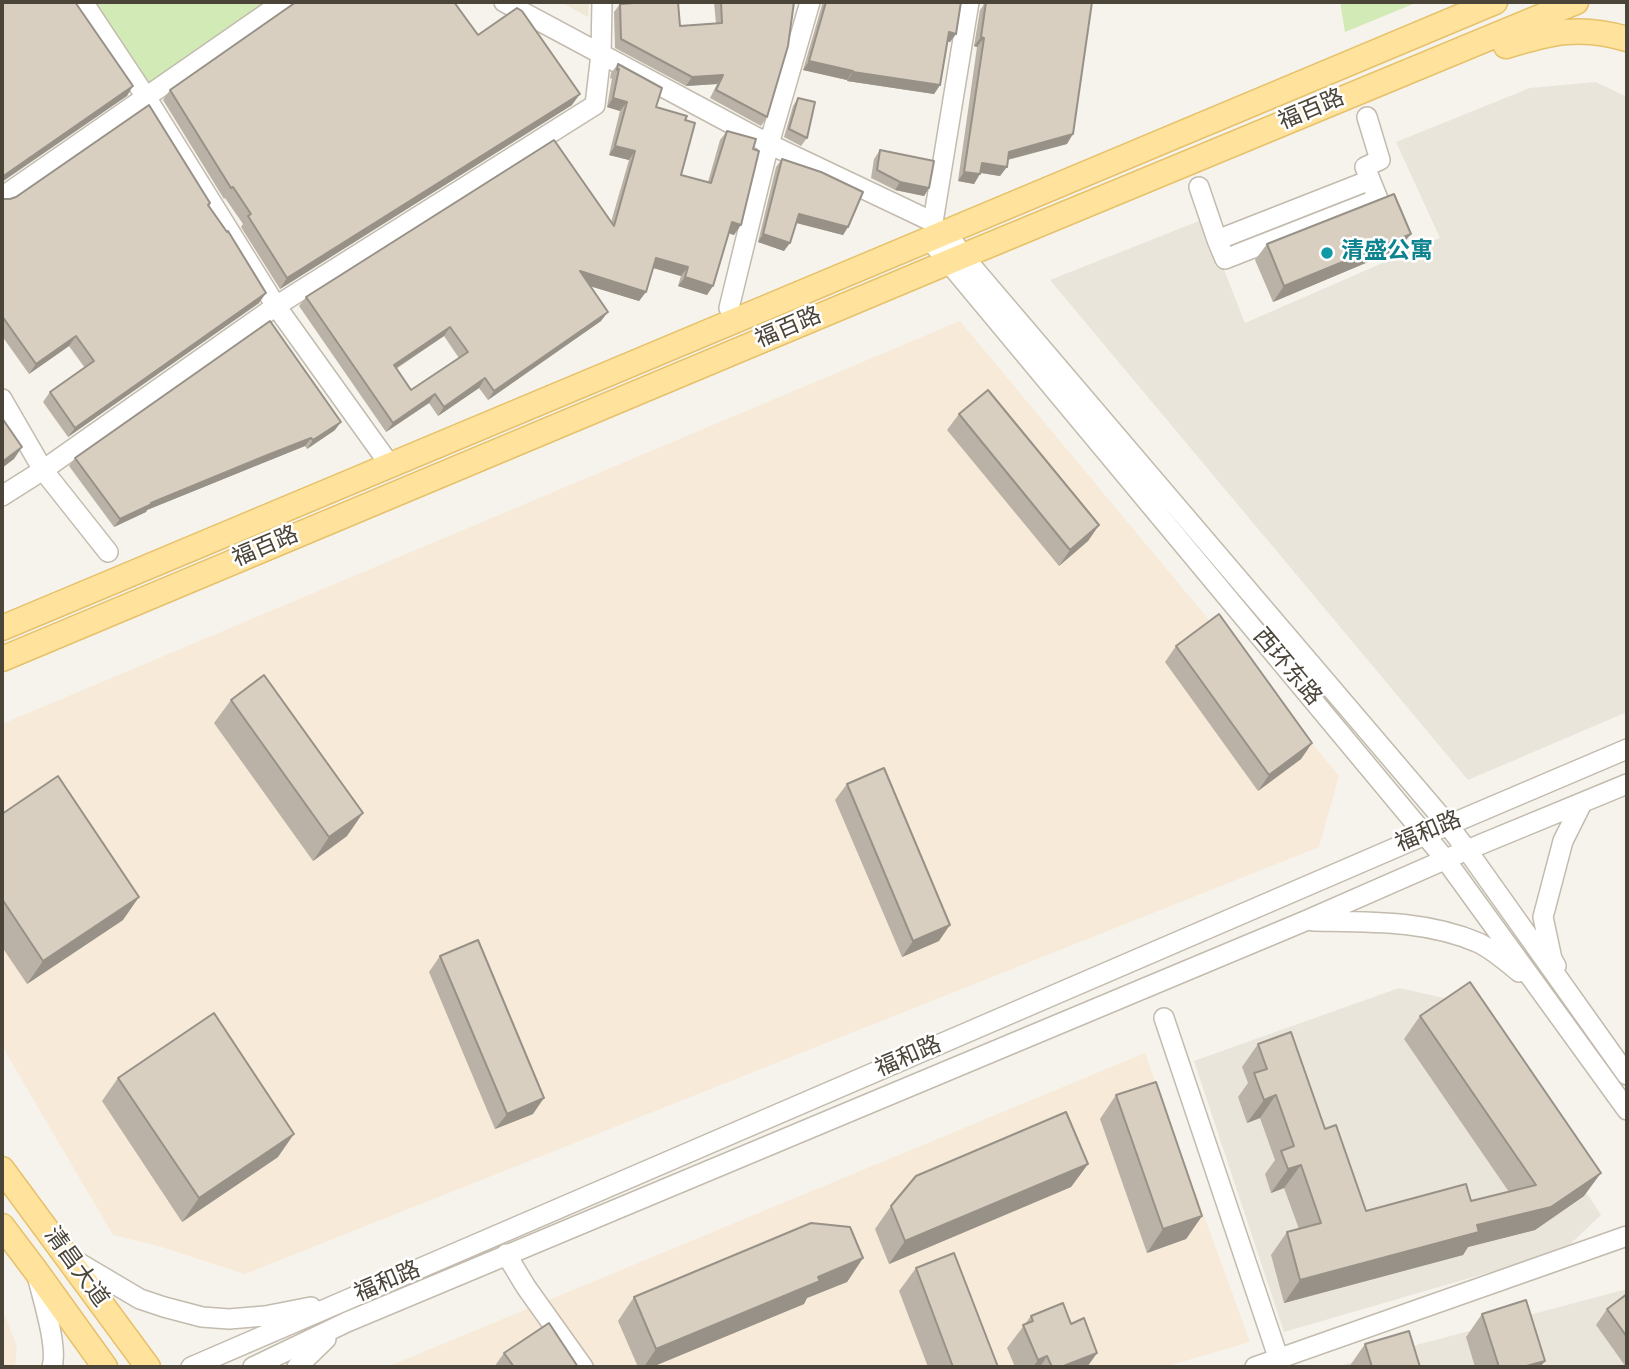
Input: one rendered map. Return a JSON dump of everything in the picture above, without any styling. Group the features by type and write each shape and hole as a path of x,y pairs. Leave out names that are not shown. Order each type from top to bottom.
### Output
{"main road":[{"name":"福百路","path":"2,659 1576,2"},
{"name":"福百路","path":"2,628 936,232 1492,3"},
{"path":"1408,71 1458,64 1494,49 1544,34 1584,30 1627,39"},
{"name":"清昌大道","path":"2,1169 148,1367"},
{"name":"清昌大道","path":"2,1226 105,1367"}],"street":[{"path":"83,2 146,97 276,306 390,465"},
{"path":"2,197 284,2"},
{"path":"504,2 936,232 969,2"},
{"path":"2,496 276,306 595,105 601,54 602,2"},
{"path":"729,309 769,144 810,2"},
{"path":"1199,187 1225,259 1378,199 1365,167 1380,160 1367,117"},
{"name":"西环东路","path":"936,232 956,260 1445,859 1627,1110"},
{"name":"西环东路","path":"956,260 1448,825 1627,1075"},
{"path":"2,399 43,470 108,552"},
{"name":"福和路","path":"191,1367 1627,749"},
{"name":"福和路","path":"253,1367 347,1322 506,1254 1305,921 1467,849 1627,785"},
{"path":"1578,1007 1552,959 1543,917 1563,841 1582,803"},
{"path":"1305,921 1391,922 1445,932 1481,944 1538,988"},
{"path":"1164,1018 1279,1360"},
{"path":"1255,1367 1627,1236"},
{"path":"506,1254 583,1367"},
{"path":"64,1255 140,1299 202,1317 229,1319 265,1315 349,1299"},
{"path":"36,1271 52,1342 52,1367"},
{"path":"297,1367 347,1322"}],"shaded area":[{"path":"561,2 589,2 588,17"},
{"path":"1596,82 1627,97 1627,712 1468,780 1050,280 1204,219 1245,323 1440,238 1396,142 1530,88"},
{"path":"960,321 1339,776 1319,847 245,1274 158,1246 113,1235 2,1046 2,724"},
{"path":"1399,988 1462,1002 1601,1215 1563,1251 1284,1332 1194,1061"},
{"path":"1145,1053 1250,1342 1164,1367 387,1367"},
{"path":"1627,1289 1627,1367 1334,1367"},
{"path":"2,1309 17,1346 15,1367 2,1367"}],"green space":[{"path":"93,2 267,2 147,84"},
{"path":"1340,2 1418,2 1345,32"}],"building":[{"path":"2,2 75,2 133,86 2,177"},
{"path":"296,2 454,2 478,35 517,8 522,11 580,94 287,278 248,216 251,214 233,187 231,188 170,90"},
{"path":"678,2 680,26 722,23 721,2 794,2 788,46 767,117 716,90 723,75 692,77 621,39 620,4"},
{"path":"826,2 961,2 956,34 949,32 940,85 853,72 809,61"},
{"path":"986,2 1092,2 1073,134 1009,152 1007,167 982,163 980,174 964,172 984,38 981,37"},
{"path":"618,64 662,88 656,107 687,116 685,120 695,123 681,175 711,183 727,131 756,139 753,149 759,151 741,225 732,222 713,286 685,277 688,267 656,258 646,292 580,271 608,312 494,391 485,378 444,407 435,394 393,423 306,297 554,140 614,226 635,151 615,146 627,102 613,98 619,69 617,70","holes":["450,327 468,352 411,390 394,365"]},
{"path":"798,98 815,102 807,138 789,129"},
{"path":"149,105 210,203 208,205 228,231 266,293 75,428 50,392 94,361 76,336 36,364 2,316 2,197 16,197"},
{"path":"880,150 934,161 929,188 900,182 877,170"},
{"path":"782,159 821,172 863,192 848,227 799,214 790,243 763,234"},
{"name":"清盛公寓","path":"1394,194 1411,234 1284,286 1267,244"},
{"path":"270,321 341,422 313,440 311,438 265,456 151,503 120,519 75,458"},
{"path":"988,390 1099,525 1070,550 959,414"},
{"path":"2,418 22,447 2,462"},
{"path":"1219,614 1312,743 1269,775 1176,646"},
{"path":"264,675 363,813 329,837 231,700"},
{"path":"884,768 950,925 913,941 847,784"},
{"path":"58,776 139,897 43,961 2,899 2,814"},
{"path":"478,940 544,1098 507,1114 440,956"},
{"path":"1470,982 1601,1173 1551,1207 1477,1225 1479,1232 1300,1280 1287,1232 1321,1223 1301,1165 1288,1169 1281,1151 1294,1146 1276,1095 1264,1100 1254,1073 1267,1069 1258,1044 1291,1032 1325,1129 1336,1125 1366,1211 1466,1184 1471,1201 1536,1185 1420,1016"},
{"path":"214,1013 294,1134 199,1198 118,1078"},
{"path":"1156,1082 1202,1216 1163,1229 1116,1095"},
{"path":"1066,1112 1088,1164 905,1241 891,1206 916,1176"},
{"path":"811,1223 850,1227 863,1258 818,1277 820,1281 656,1349 634,1297"},
{"path":"954,1253 998,1367 953,1367 916,1268"},
{"path":"1627,1294 1627,1337 1607,1309"},
{"path":"1526,1300 1545,1361 1523,1367 1499,1367 1482,1314"},
{"path":"1063,1303 1071,1324 1084,1318 1097,1353 1061,1367 1052,1367 1047,1356 1038,1360 1023,1325 1033,1321 1031,1316"},
{"path":"549,1323 578,1367 514,1367 504,1353"},
{"path":"1409,1331 1420,1367 1372,1367 1365,1344"}],"place":[{"name":"清盛公寓","path":"1327,253"}]}
